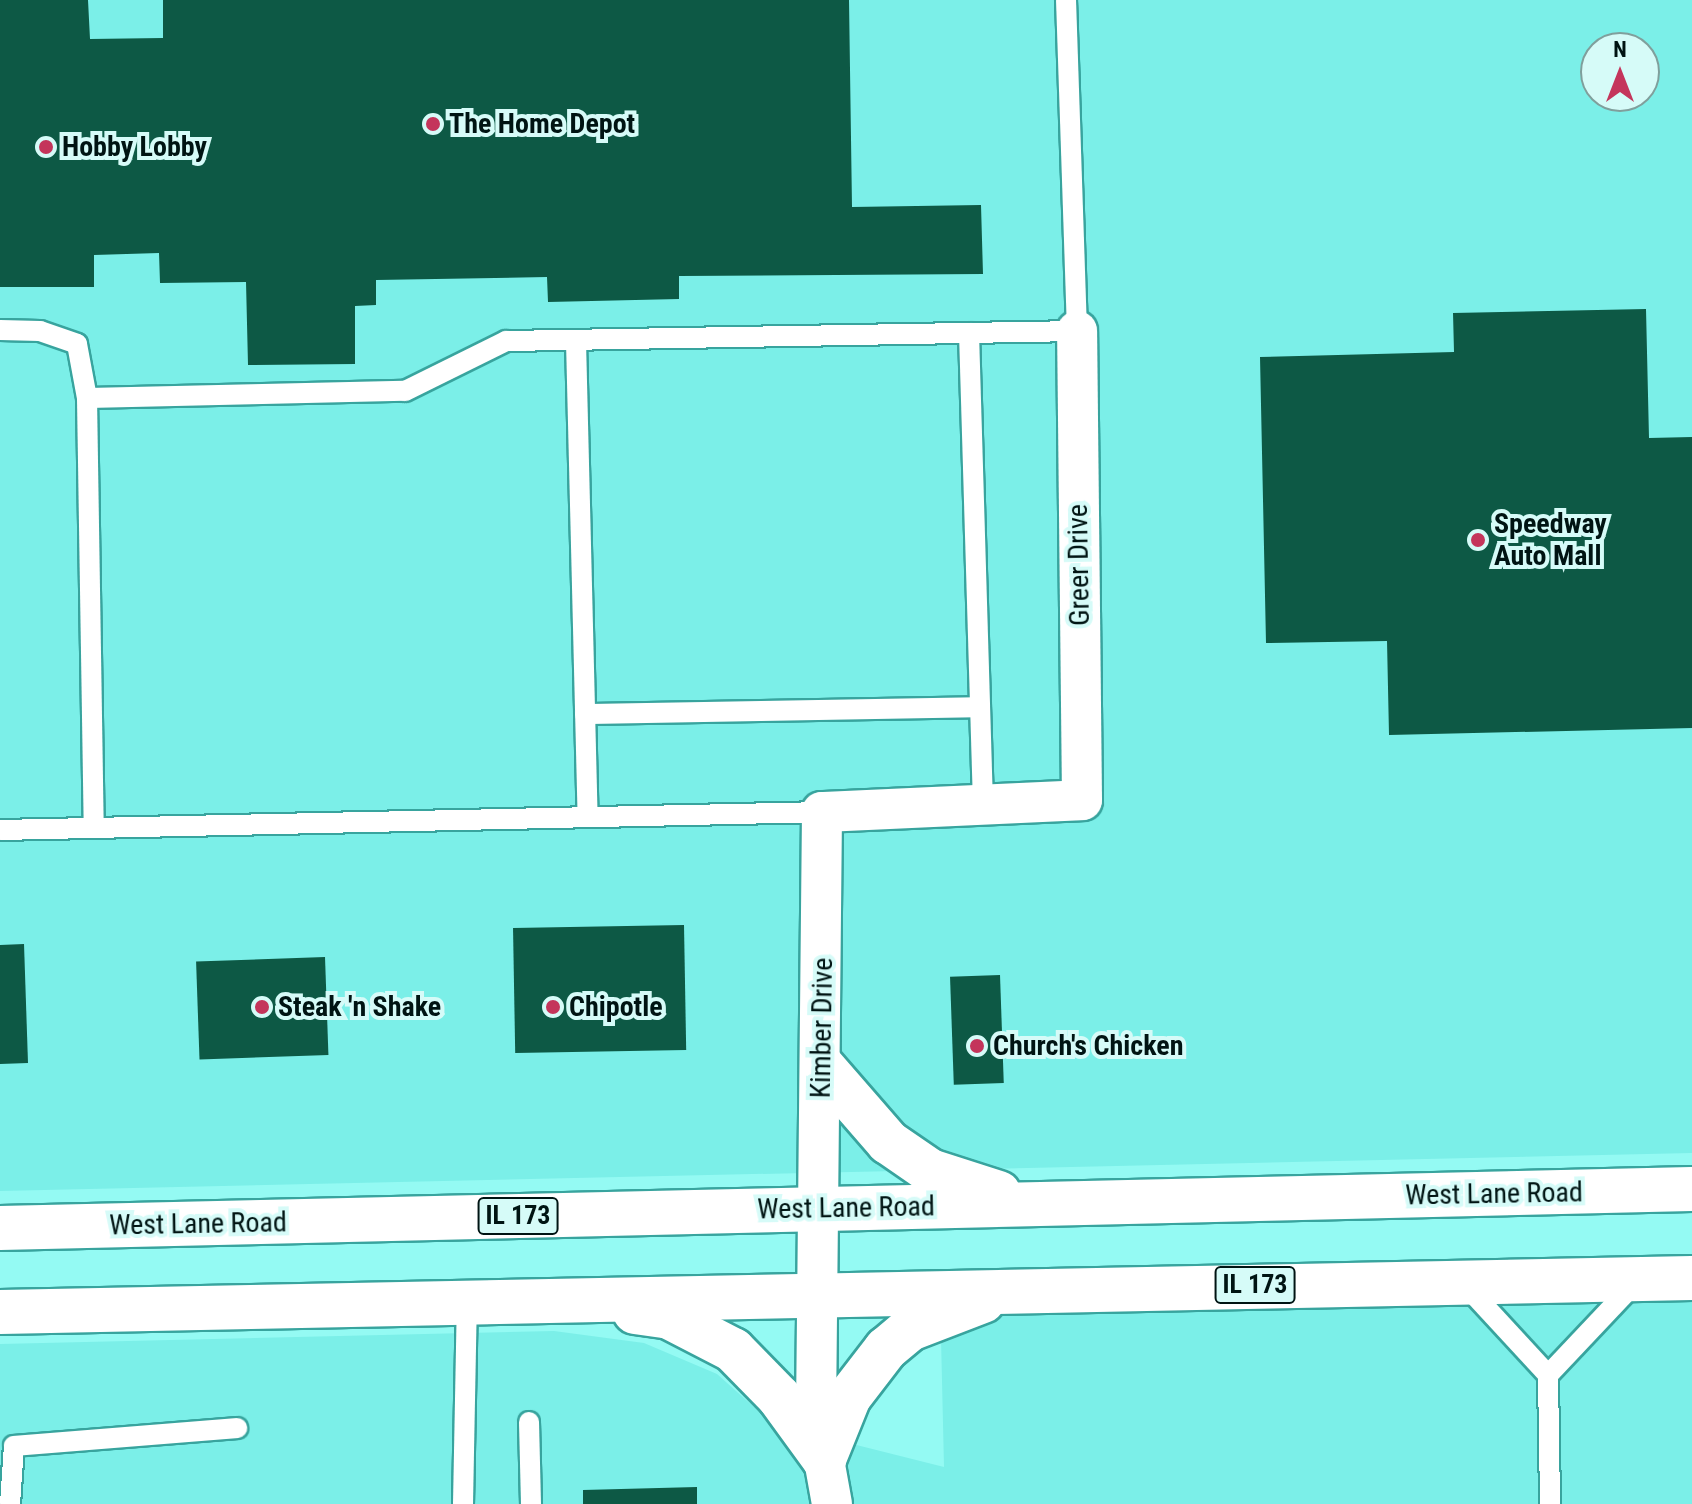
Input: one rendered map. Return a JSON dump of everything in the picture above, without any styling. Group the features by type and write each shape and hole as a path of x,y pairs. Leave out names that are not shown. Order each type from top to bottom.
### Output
{"main road":[{"path":"822,1066 888,1142 930,1171 1036,1205"},
{"name":"West Lane Road","path":"0,1228 1692,1189"},
{"name":"IL 173","path":"0,1312 1692,1278"},
{"path":"824,1459 849,1397 886,1349 910,1329 1007,1290"},
{"path":"560,1300 669,1317 733,1350 779,1397 824,1459"}],"street":[{"name":"Greer Drive","path":"983,804 1082,800 1077,331"},
{"path":"822,812 983,804"},
{"name":"Kimber Drive","path":"822,812 822,1066 816,1415 832,1504"}],"lane":[{"path":"87,398 405,391 506,341 1077,331 1066,0"},
{"path":"0,330 40,331 77,344 87,398 94,827"},
{"path":"969,333 983,804"},
{"path":"576,341 588,816"},
{"path":"585,714 980,707"},
{"path":"0,830 822,812"},
{"path":"1548,1375 1638,1279"},
{"path":"1463,1283 1548,1375 1550,1504"},
{"path":"463,1504 467,1302"},
{"path":"529,1422 531,1504"},
{"path":"10,1504 14,1446 237,1428"}],"shaded area":[{"path":"0,0 1692,0 1692,1153 0,1191"},
{"path":"1692,1278 1692,1504 0,1504 0,1344 554,1331 644,1343 717,1374 773,1424 944,1467 940,1295"}],"building":[{"name":"The Home Depot","path":"0,0 88,0 90,39 163,38 163,0 849,0 852,207 981,205 983,274 679,276 679,299 548,302 547,277 376,280 376,305 355,306 355,364 248,365 246,282 160,283 159,253 94,255 94,287 0,287"},
{"name":"Speedway Auto Mall","path":"1646,309 1649,438 1692,437 1692,728 1389,735 1387,641 1266,643 1260,357 1454,352 1453,313"},
{"path":"684,925 686,1050 515,1053 513,928"},
{"path":"24,944 28,1063 0,1064 0,945"},
{"name":"Steak 'n Shake","path":"325,957 328,1055 199,1059 196,962"},
{"name":"Church's Chicken","path":"1000,975 1004,1083 954,1085 950,977"},
{"path":"697,1487 697,1504 583,1504 583,1490"}],"place":[{"name":"The Home Depot","path":"433,124"},
{"name":"Hobby Lobby","path":"46,147"},
{"name":"Speedway Auto Mall","path":"1478,540"},
{"name":"Steak 'n Shake","path":"262,1007"},
{"name":"Chipotle","path":"553,1007"},
{"name":"Church's Chicken","path":"977,1046"}]}
